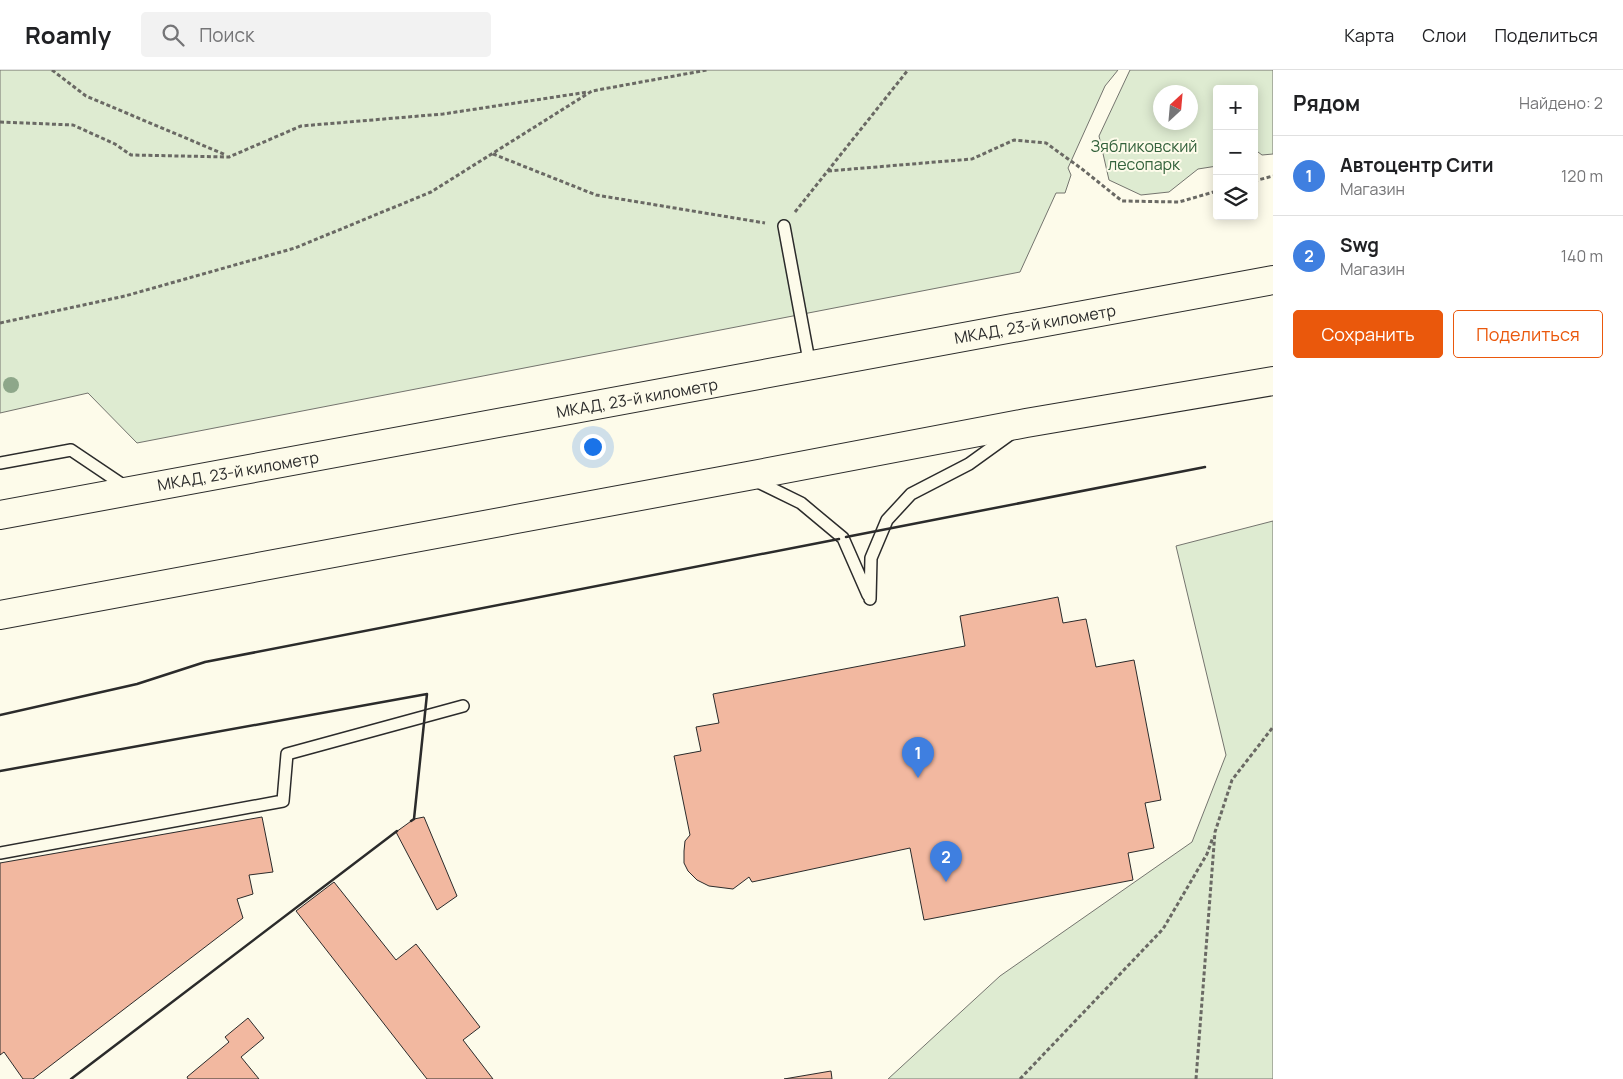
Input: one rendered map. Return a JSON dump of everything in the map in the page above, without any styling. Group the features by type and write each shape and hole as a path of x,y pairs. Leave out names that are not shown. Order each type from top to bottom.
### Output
{"highway":[{"name":"МКАД, 23-й километр","path":"0,515 1273,280"},
{"path":"0,616 1026,423 1273,381"}],"lane":[{"path":"784,226 810,366"},
{"path":"748,476 801,504 843,538 870,599 871,558 887,520 912,494 969,464 1026,423"},
{"path":"0,463 71,450 131,491"},
{"path":"0,853 283,801 287,754 463,706"}],"path":[{"path":"52,70 86,96 229,157"},
{"path":"0,122 73,125 114,144 131,155 229,157 301,126 442,114 592,91 707,70"},
{"path":"493,154 596,195 784,226 908,70"},
{"path":"0,323 125,296 295,248 431,192 592,91"},
{"path":"828,171 972,159 1014,140 1046,144 1082,169 1122,201 1179,202 1213,192"},
{"path":"1258,180 1273,176"},
{"path":"1020,1079 1163,929 1206,854 1232,780 1273,727"},
{"path":"1196,1079 1215,832"}],"green space":[{"path":"0,70 1118,70 1105,86 1068,168 1071,175 1065,193 1056,193 1020,272 137,443 88,393 0,413"},
{"name":"Зябликовский лесопарк","path":"1130,70 1273,70 1273,154 1262,155 1258,152 1258,85 1213,85 1213,167 1198,169 1169,192 1141,195 1109,180 1099,136"},
{"path":"1273,521 1273,1079 888,1079 1000,976 1192,842 1226,755 1176,546"}],"building":[{"path":"1058,597 1063,623 1086,619 1096,667 1134,660 1161,800 1145,803 1154,848 1128,853 1133,880 924,920 910,848 752,882 749,877 733,889 709,886 697,880 688,871 684,863 684,851 685,841 690,835 674,756 701,751 696,727 719,723 713,694 965,646 960,616"},
{"path":"262,817 273,872 249,875 253,894 237,899 243,918 33,1079 23,1079 4,1052 0,1055 0,863"},
{"path":"424,817 457,896 437,910 396,832 414,819"},
{"path":"334,882 396,960 416,944 480,1027 463,1040 493,1079 427,1079 296,911"},
{"path":"248,1018 264,1038 241,1057 259,1079 188,1079 187,1077 229,1042 225,1037"},
{"path":"831,1071 832,1079 784,1079"}],"wall":[{"path":"846,537 1205,467"},
{"path":"0,715 137,684 205,662 839,539"},
{"path":"0,771 427,694 414,819 411,821"},
{"path":"71,1079 397,831"}],"place":[{"name":"Автоцентр Сити","path":"918,778"},
{"name":"Swg","path":"946,882"}]}
